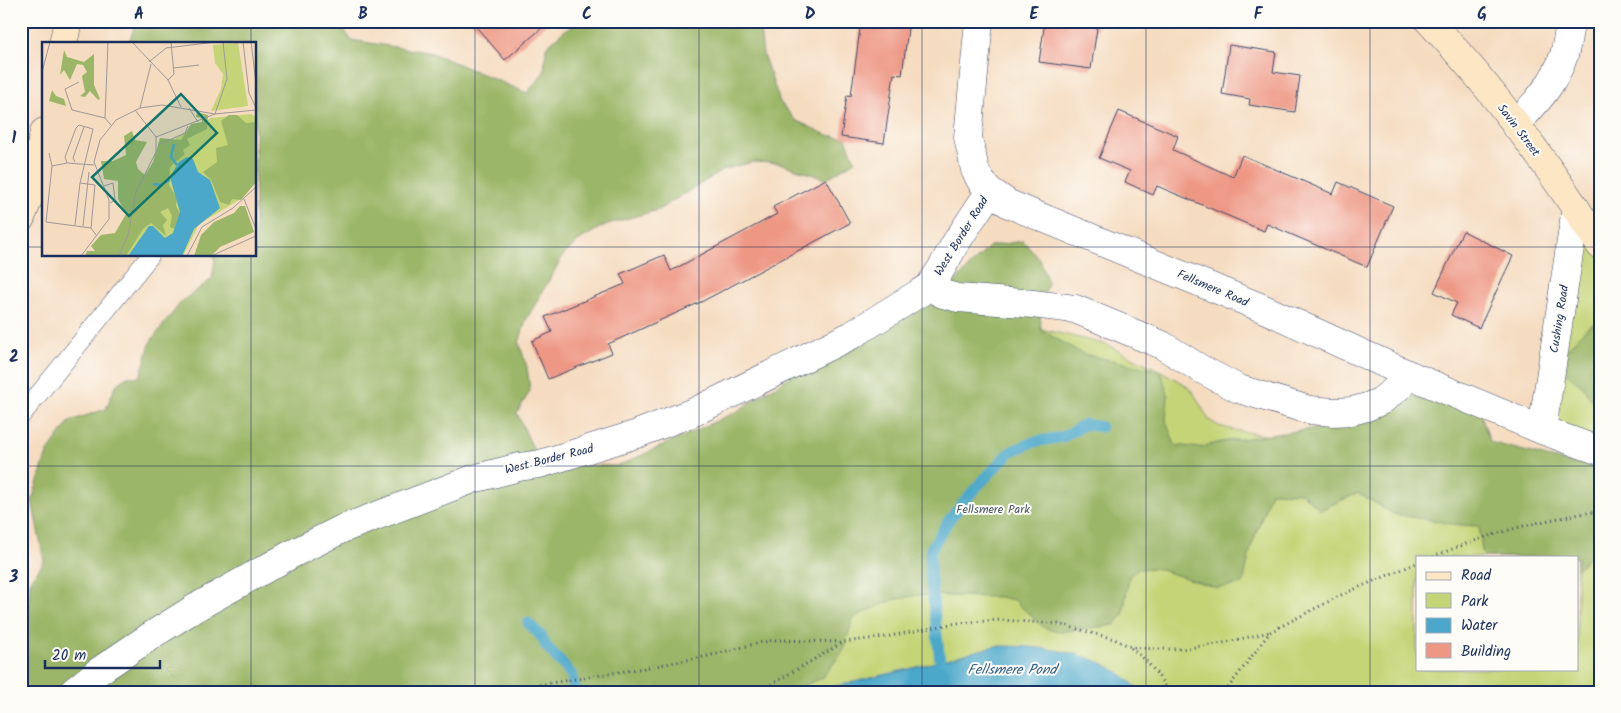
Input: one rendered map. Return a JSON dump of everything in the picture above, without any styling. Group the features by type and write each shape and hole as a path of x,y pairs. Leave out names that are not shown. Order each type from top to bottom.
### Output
{"street":[{"path":"63,42 68,21"},
{"name":"Fellsmere Road","path":"979,21 968,137 975,170 981,181 990,191 1010,204 1262,308 1412,376 1542,430 1600,451"},
{"name":"Savin Street","path":"1429,21 1456,50 1515,125 1576,208 1600,245"},
{"path":"1515,125 1541,96 1553,78 1564,55 1571,21"},
{"path":"32,204 42,144"},
{"name":"West Border Road","path":"73,692 106,666 188,612 290,555 342,529 473,479 519,467 540,464 638,434 696,410 852,335 929,287 990,191"},
{"name":"Cushing Road","path":"1542,430 1576,208"},
{"path":"929,287 943,294 958,298 1075,309 1162,345 1239,389 1309,410 1334,412 1367,407 1381,401 1412,376"}],"lane":[{"path":"21,416 150,256"}],"path":[{"path":"1435,556 1458,546 1514,529 1563,516 1600,511"},
{"path":"1131,647 1181,649 1223,643 1270,632 1343,594 1416,563"},
{"path":"495,692 708,656 776,640 844,642 884,637 957,623 1001,620 1060,624 1114,639 1131,647 1148,663 1168,692"},
{"path":"1225,692 1270,632"},
{"path":"758,692 844,642"}],"green space":[{"path":"137,21 338,21 351,40 432,53 527,93 544,72 546,47 565,30 583,21 759,21 763,54 780,102 795,120 827,135 846,138 855,161 826,179 779,163 753,162 725,169 658,210 607,224 584,237 564,254 526,320 519,343 527,367 530,391 517,413 540,464 618,466 736,412 852,335 943,294 990,246 1023,241 1040,260 1048,283 1040,308 1041,330 1083,354 1161,371 1168,395 1166,421 1175,445 1199,448 1221,442 1359,422 1406,391 1449,380 1477,402 1490,442 1574,464 1600,452 1600,544 1578,568 1578,556 1484,556 1482,551 1479,526 1460,525 1394,514 1358,493 1320,510 1302,493 1271,492 1251,547 1243,584 1217,588 1155,568 1137,569 1129,577 1123,615 1115,625 1057,632 1043,627 1014,600 1000,597 918,595 893,600 858,615 852,621 844,650 822,678 788,692 21,692 21,627 28,619 30,582 44,561 32,500 47,453 70,421 106,409 116,385 127,377 140,377 151,341 182,301 212,279 215,261 213,256 256,256 256,42 129,42"},
{"path":"1576,208 1600,245 1600,451 1542,430"},
{"path":"1600,319 1600,412 1583,387 1562,369 1561,357 1581,333"},
{"name":"Fellsmere Park","path":"1041,329 1105,344 1161,371 1184,384 1193,392 1209,420 1219,426 1234,430 1318,444 1600,471 1600,692 126,692 487,508"}],"water":[{"name":"Fellsmere Pond","path":"995,646 1033,647 1093,659 1127,678 1140,692 811,692 913,668"}],"building":[{"path":"471,21 550,21 505,60"},
{"path":"861,21 909,21 902,75 894,74 884,143 841,137 847,95 851,96"},
{"path":"1045,21 1098,21 1091,69 1039,62"},
{"path":"1229,45 1276,52 1273,72 1300,76 1295,112 1249,105 1250,99 1222,94"},
{"path":"1119,111 1178,136 1173,150 1233,177 1242,155 1333,194 1338,182 1393,206 1367,267 1267,224 1264,231 1157,186 1153,195 1125,182 1130,171 1099,158"},
{"path":"826,179 850,223 703,301 608,344 612,353 548,379 532,341 552,332 545,317 625,284 620,274 664,255 671,271 777,214 773,207"},
{"path":"1463,231 1513,256 1479,328 1451,315 1457,303 1434,292"}],"waterway":[{"path":"940,661 930,573 931,549 949,520 1010,452 1033,442 1063,437 1085,424 1101,427"},
{"path":"528,623 542,637 546,646 572,675 573,684 577,692"}]}
